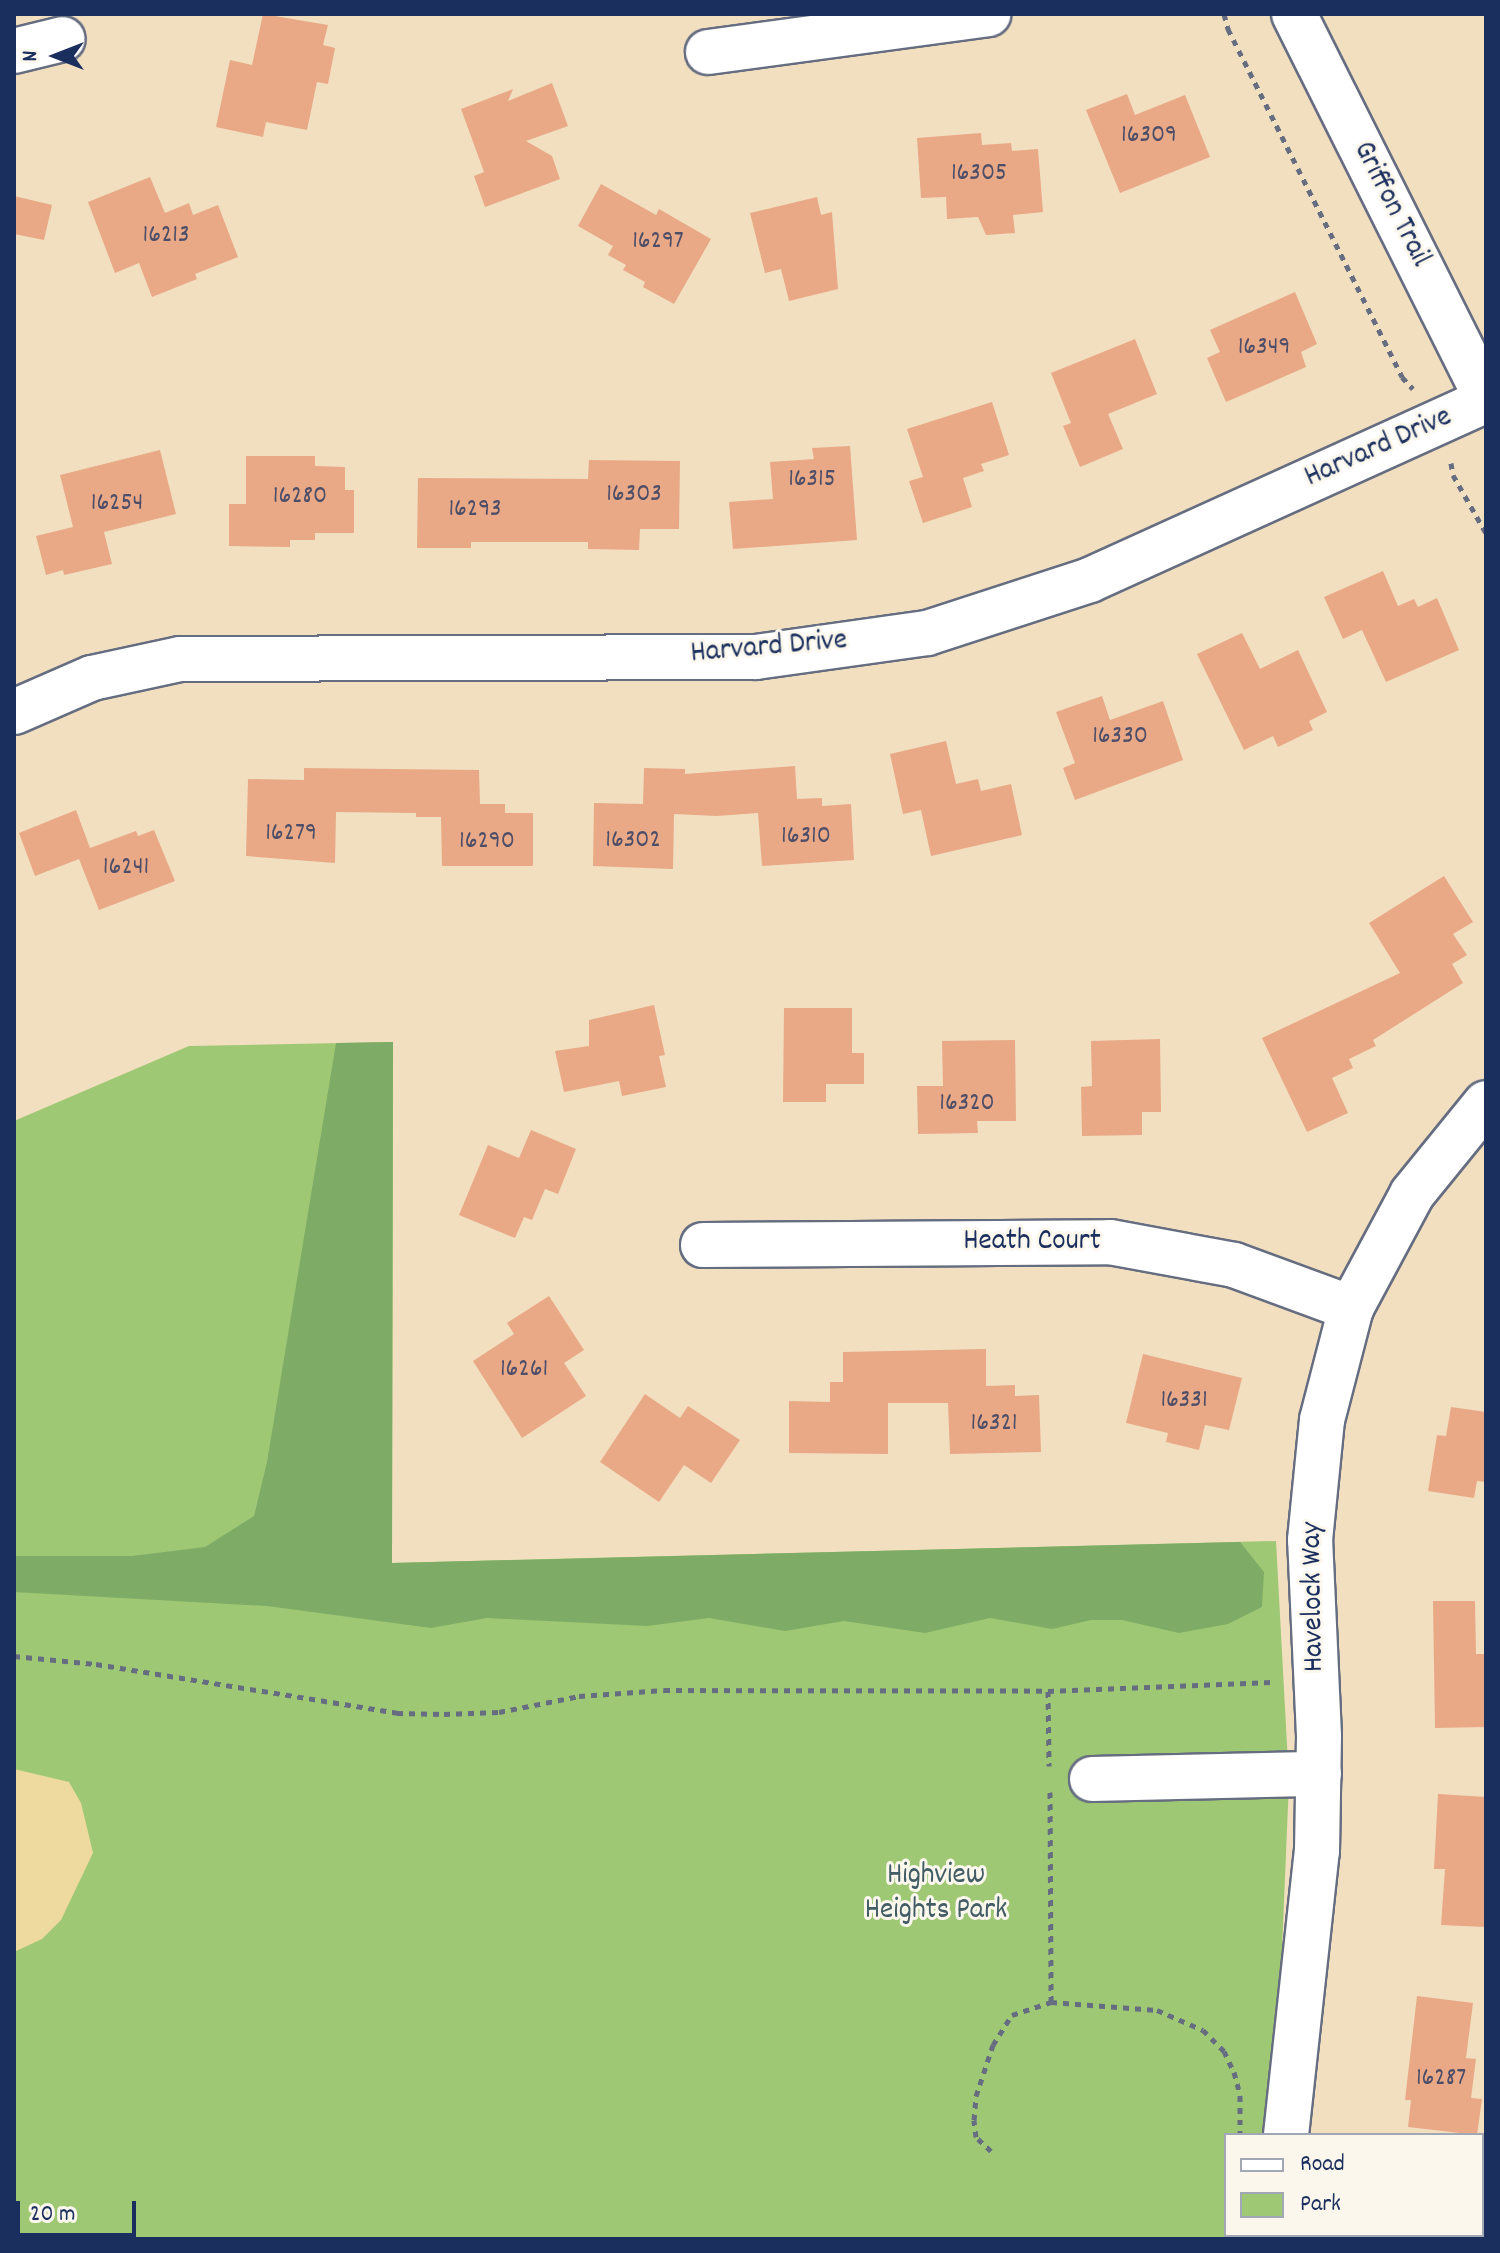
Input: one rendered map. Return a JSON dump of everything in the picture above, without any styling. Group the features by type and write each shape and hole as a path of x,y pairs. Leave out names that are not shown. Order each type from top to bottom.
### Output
{"street":[{"path":"708,52 988,14"},
{"name":"Griffon Trail","path":"1294,14 1486,399"},
{"path":"14,51 63,39"},
{"name":"Harvard Drive","path":"14,712 92,678 180,659 756,657 927,633 1090,580 1486,399"},
{"name":"Havelock Way","path":"1286,2133 1317,1851 1319,1774 1311,1525 1322,1420 1351,1308 1412,1194 1486,1103"},
{"name":"Heath Court","path":"703,1245 1110,1242 1234,1265 1351,1308"},
{"path":"1092,1779 1319,1774"}],"path":[{"path":"1224,14 1228,29 1402,377 1442,420 1453,475 1486,533"},
{"path":"14,1656 96,1664 397,1713 499,1712 579,1696 664,1690 1048,1691 1316,1681"},
{"path":"1048,1691 1051,2002"},
{"path":"991,2151 976,2137 974,2120 976,2096 993,2045 1012,2015 1051,2002 1157,2010 1203,2030 1224,2051 1234,2072 1240,2095 1240,2133"}],"green space":[{"name":"Highview Heights Park","path":"393,1042 392,1563 1276,1541 1289,1782 1282,1949 1262,2133 1224,2133 1224,2237 1254,2239 14,2239 14,1121 189,1046"},
{"path":"393,1042 392,1563 1240,1542 1264,1572 1262,1607 1228,1624 1179,1633 1122,1620 1091,1620 1052,1629 990,1618 925,1633 844,1621 785,1631 709,1618 647,1626 487,1618 431,1628 267,1606 14,1592 14,1556 132,1556 205,1547 254,1516 267,1462 336,1043"}],"sand":[{"path":"14,1769 69,1782 81,1803 93,1853 61,1920 42,1939 14,1952"}],"building":[{"path":"263,14 328,25 323,45 335,48 328,84 317,82 307,130 266,122 263,137 216,127 230,60 252,65"},
{"path":"552,83 568,126 526,141 552,156 560,179 485,207 474,176 484,172 461,109 513,89 508,101"},
{"path":"1127,94 1135,115 1185,95 1210,157 1120,193 1086,110"},
{"path":"981,133 982,145 1011,143 1012,151 1038,149 1043,212 1013,215 1015,233 986,235 978,217 947,219 946,197 921,198 917,138"},
{"path":"150,177 165,213 189,203 193,215 218,205 238,257 195,274 197,279 152,297 139,263 115,273 88,202"},
{"path":"601,184 656,215 659,209 711,239 674,304 643,287 645,282 623,270 626,265 608,255 613,246 578,226"},
{"path":"14,196 52,205 44,240 14,234"},
{"path":"817,197 821,215 832,212 838,289 789,301 781,269 765,273 750,213"},
{"path":"1295,292 1317,344 1301,352 1306,367 1226,402 1207,358 1220,352 1210,330"},
{"path":"1135,339 1157,394 1108,414 1123,449 1080,467 1063,426 1071,423 1051,373"},
{"path":"992,402 1009,455 981,464 984,471 963,478 972,507 923,523 909,481 923,477 907,429"},
{"path":"850,446 857,540 733,549 729,502 773,499 770,462 814,459 812,448"},
{"path":"160,450 176,514 104,532 112,564 64,575 63,570 46,575 36,536 73,527 60,475"},
{"path":"246,456 315,456 315,466 345,467 345,490 354,490 354,533 315,533 315,540 290,540 290,547 229,546 229,504 246,504"},
{"path":"589,460 680,461 679,529 640,529 639,550 588,549 588,542 471,542 471,548 417,548 418,478 588,479"},
{"path":"1383,571 1398,606 1414,599 1418,607 1437,598 1459,650 1386,682 1362,630 1343,639 1324,597"},
{"path":"1242,633 1260,669 1298,650 1327,712 1309,721 1313,730 1278,747 1273,736 1244,750 1197,654"},
{"path":"1102,696 1110,720 1163,701 1183,760 1075,800 1063,768 1075,763 1056,712"},
{"path":"946,741 956,784 978,779 981,791 1011,784 1022,835 931,856 921,810 903,814 890,754"},
{"path":"795,766 797,799 822,798 822,806 851,804 854,860 762,866 758,813 717,816 674,814 673,869 593,866 594,803 643,804 644,768 685,769 685,774"},
{"path":"304,768 479,770 480,804 505,804 505,813 533,813 533,866 442,866 441,817 416,817 416,813 336,812 335,863 246,856 248,779 304,780"},
{"path":"76,810 90,848 136,831 138,836 154,830 175,881 99,910 79,859 35,876 19,833"},
{"path":"1444,876 1473,922 1453,934 1467,955 1452,964 1463,983 1373,1040 1376,1046 1349,1059 1353,1068 1332,1078 1348,1113 1307,1132 1262,1038 1400,973 1369,923"},
{"path":"654,1005 665,1055 659,1056 666,1087 622,1096 619,1081 564,1092 555,1051 589,1046 589,1020"},
{"path":"784,1008 852,1008 852,1053 864,1053 864,1084 826,1084 826,1102 783,1102"},
{"path":"1160,1039 1161,1112 1142,1112 1142,1135 1082,1136 1081,1087 1092,1086 1091,1041"},
{"path":"1015,1040 1016,1121 977,1121 978,1133 918,1134 917,1086 943,1086 942,1041"},
{"path":"531,1130 576,1149 558,1194 545,1189 532,1220 524,1217 515,1238 459,1215 488,1145 519,1158"},
{"path":"549,1296 584,1350 564,1363 586,1396 522,1438 473,1361 514,1334 507,1323"},
{"path":"986,1349 986,1386 1015,1385 1015,1396 1039,1395 1041,1452 950,1454 948,1403 888,1403 888,1454 789,1453 789,1401 830,1402 830,1382 843,1382 843,1352"},
{"path":"1143,1354 1242,1378 1229,1430 1205,1425 1199,1450 1166,1442 1168,1433 1126,1423"},
{"path":"645,1394 680,1418 688,1406 740,1440 711,1483 684,1465 659,1502 600,1462"},
{"path":"1451,1407 1486,1412 1486,1482 1477,1481 1474,1498 1428,1491 1437,1435 1446,1436"},
{"path":"1433,1601 1475,1601 1476,1654 1486,1654 1486,1727 1435,1728"},
{"path":"1438,1794 1486,1797 1486,1927 1441,1925 1445,1869 1434,1869"},
{"path":"1417,1996 1473,2003 1466,2058 1476,2059 1471,2098 1482,2099 1477,2133 1408,2127 1411,2100 1405,2100"}]}
